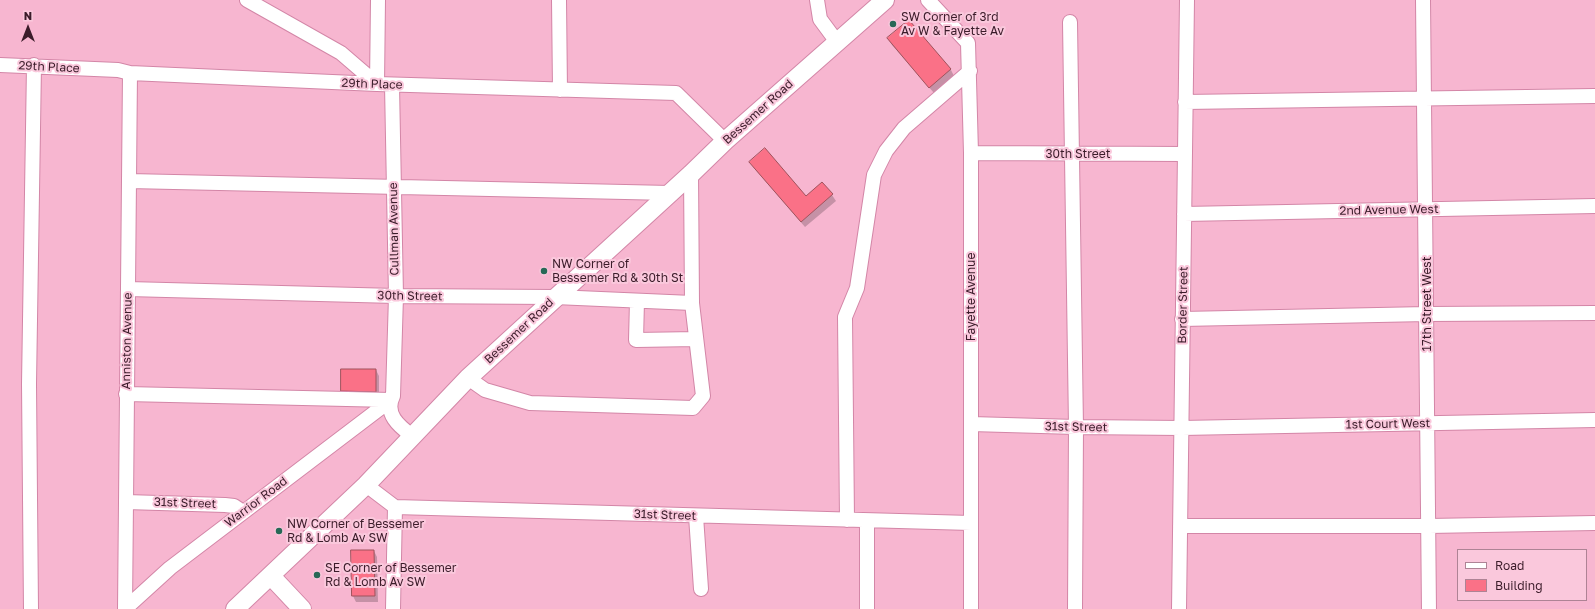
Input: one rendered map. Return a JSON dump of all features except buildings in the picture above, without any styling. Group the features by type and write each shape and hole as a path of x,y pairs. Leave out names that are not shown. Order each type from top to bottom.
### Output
{"main road":[{"name":"Bessemer Road","path":"235,609 366,485 468,378 691,174 725,141 885,0"},
{"path":"271,576 302,609"}],"street":[{"path":"247,0 341,53 377,84"},
{"path":"377,84 378,0"},
{"path":"559,0 560,90"},
{"path":"818,0 820,19 837,42"},
{"name":"Fayette Avenue","path":"928,0 968,43 970,71 971,609"},
{"name":"Border Street","path":"1178,609 1182,428 1182,319 1187,0"},
{"name":"17th Street West","path":"1423,0 1429,609"},
{"path":"1070,22 1076,427 1075,609"},
{"name":"29th Place","path":"0,64 118,70 130,73 377,84 676,93 725,141"},
{"path":"30,609 29,384 34,66"},
{"path":"847,520 845,317 857,288 874,175 886,151 904,128 970,71"},
{"name":"Anniston Avenue","path":"125,609 130,73"},
{"name":"Cullman Avenue","path":"392,84 396,296 393,396 391,400 392,417 398,425 412,436"},
{"path":"1185,102 1595,96"},
{"name":"30th Street","path":"971,153 1185,154"},
{"path":"468,378 485,390 530,403 693,408 703,396 692,303 691,174"},
{"path":"129,181 670,193"},
{"name":"2nd Avenue West","path":"1184,214 1595,206"},
{"name":"30th Street","path":"128,289 396,296 555,297 692,303"},
{"path":"637,301 636,340 696,340"},
{"path":"1182,319 1427,314 1595,313"},
{"path":"126,394 391,400"},
{"name":"Warrior Road","path":"125,609 170,568 391,400"},
{"name":"1st Court West","path":"1182,428 1595,420"},
{"name":"31st Street","path":"971,424 1182,428"},
{"path":"366,485 395,507 393,609"},
{"name":"31st Street","path":"126,502 226,505 234,506 243,512"},
{"name":"31st Street","path":"395,507 971,523"},
{"path":"696,516 701,589"},
{"path":"867,609 868,521"},
{"path":"1180,526 1429,526 1595,523"}],"place":[{"name":"SW Corner of 3rd Av W & Fayette Av","path":"893,24"},
{"name":"NW Corner of Bessemer Rd & 30th St","path":"544,271"},
{"name":"NW Corner of Bessemer Rd & Lomb Av SW","path":"279,531"},
{"name":"SE Corner of Bessemer Rd & Lomb Av SW","path":"317,575"}]}
